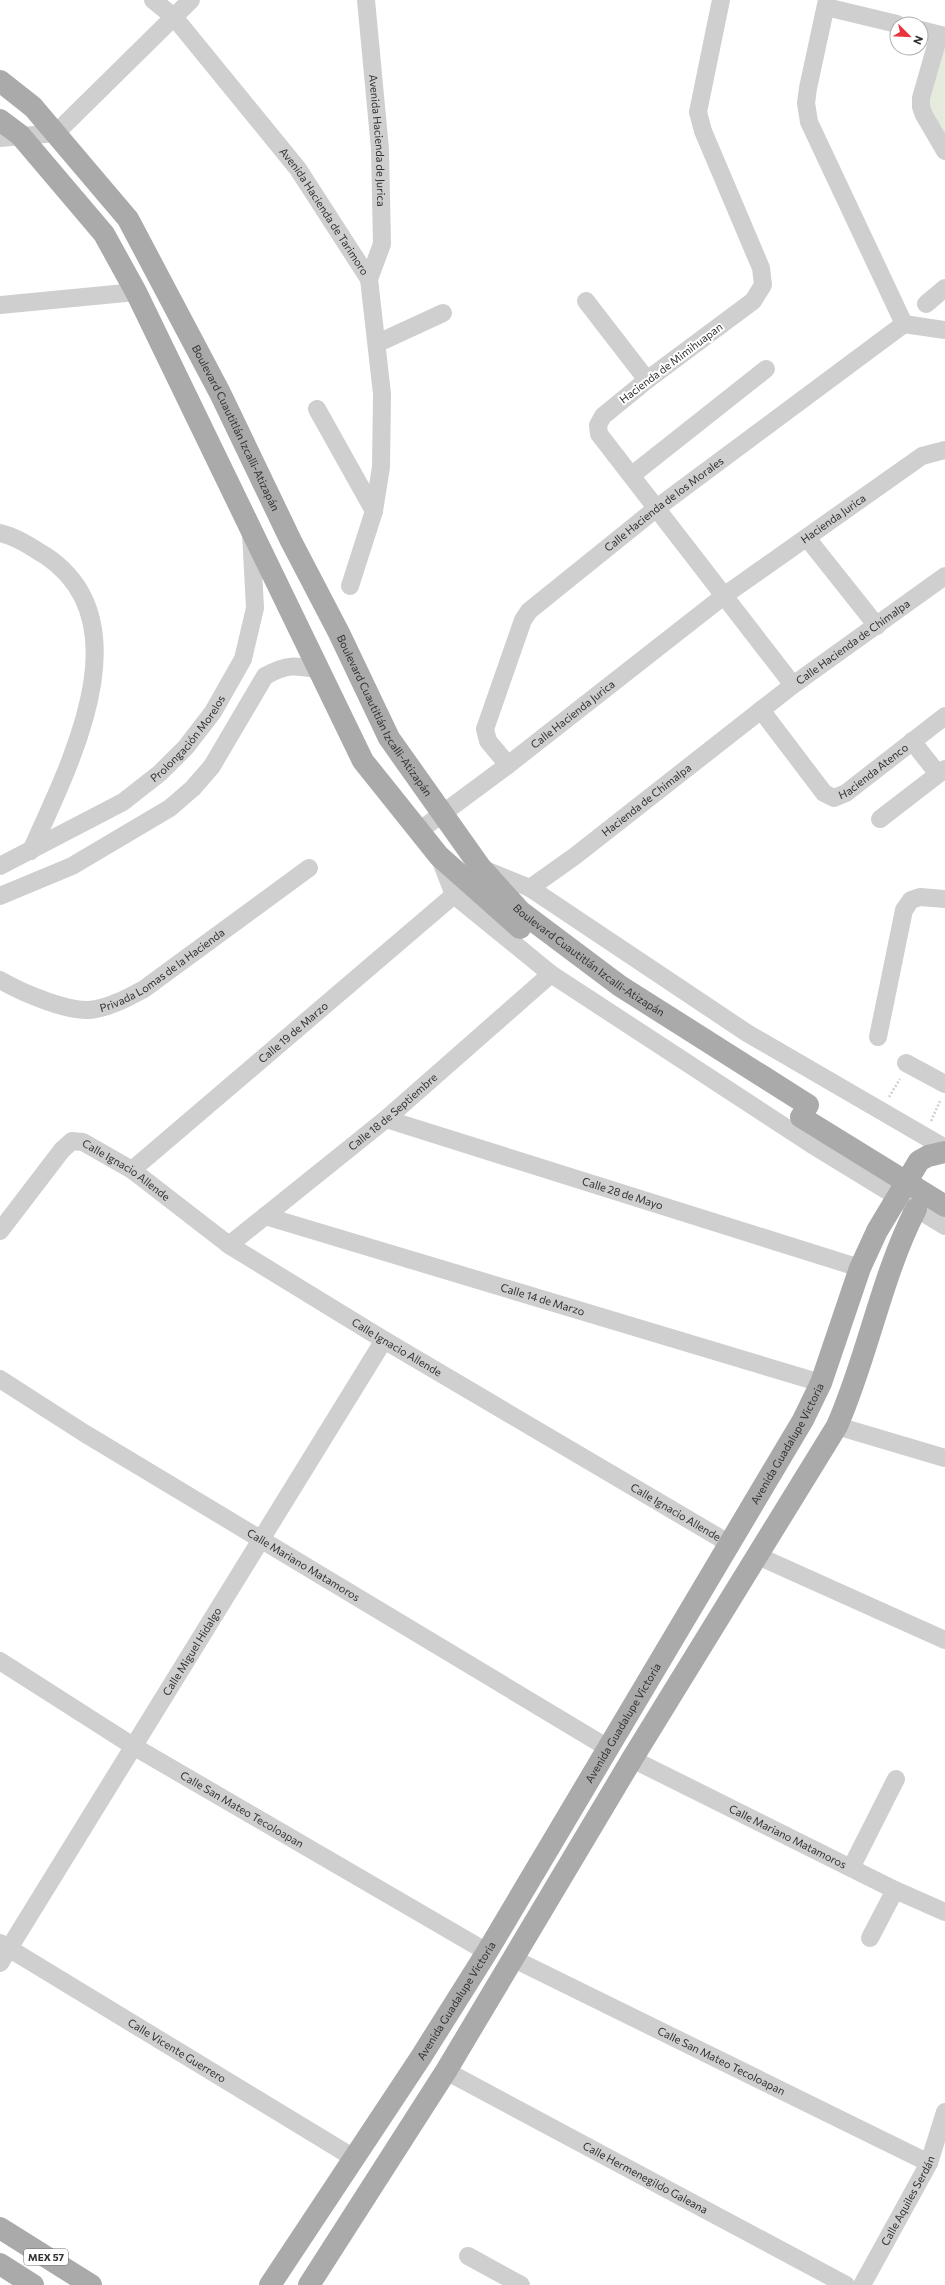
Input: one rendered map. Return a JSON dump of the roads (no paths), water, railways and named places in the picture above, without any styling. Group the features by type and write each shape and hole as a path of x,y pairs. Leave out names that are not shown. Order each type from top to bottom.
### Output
{"main road":[{"name":"Boulevard Cuautitlán Izcalli-Atizapán","path":"0,81 33,107 128,219 220,393 291,541 339,634 389,738 515,917 620,986 945,1190"},
{"name":"Boulevard Cuautitlán Izcalli-Atizapán","path":"0,120 10,137 104,234 136,292 363,761 438,856 614,998 800,1117 945,1206"},
{"name":"Avenida Guadalupe Victoria","path":"270,2285 421,2058 487,1952 803,1420 821,1383 860,1268 877,1231 897,1197 919,1161 928,1156 945,1152"},
{"path":"309,2285 446,2071 632,1759 837,1426 853,1390 896,1251 916,1209"},
{"name":"MEX 57","path":"0,2228 91,2285"},
{"name":"MEX 57","path":"0,2264 33,2285"}],"street":[{"name":"Avenida Hacienda de Tarimoro","path":"153,0 174,17 298,169 369,279 378,343 383,429 381,467 374,511 350,586"},
{"path":"10,137 56,133 191,0"},
{"name":"Avenida Hacienda de Jurica","path":"366,0 380,149 382,244 369,279"},
{"name":"Hacienda de Mimihuapan","path":"721,0 698,112 703,131 761,268 763,285 753,301 647,380 603,416 598,425 599,434 658,507 793,685"},
{"path":"889,22 826,4 808,88 806,103 809,122 904,324 945,330"},
{"path":"929,32 942,35 921,98 921,107 945,151"},
{"path":"926,304 945,288"},
{"path":"0,305 136,292"},
{"path":"586,301 647,380"},
{"path":"378,343 443,314"},
{"name":"Calle Hacienda de los Morales","path":"508,765 488,741 485,729 523,620 529,611 658,507 904,324"},
{"path":"632,475 766,369"},
{"path":"317,408 374,511"},
{"name":"Hacienda Jurica","path":"725,595 922,456 945,450"},
{"name":"Prolongación Morelos","path":"0,866 31,851 129,797 160,773 186,747 213,712 243,659 255,608 251,529"},
{"path":"0,533 9,535 33,548 56,563 74,580 84,600 95,648 95,674 87,710 68,767 31,851"},
{"path":"807,538 876,626"},
{"name":"Calle Hacienda de Chimalpa","path":"761,710 793,685 945,576"},
{"name":"Calle Hacienda Jurica","path":"419,831 508,765 725,595"},
{"path":"0,896 72,866 170,808 193,788 212,766 265,676 280,668 294,665 319,670"},
{"name":"Hacienda Atenco","path":"761,710 824,793 834,798 846,793 945,716"},
{"name":"Hacienda de Chimalpa","path":"530,888 575,856 761,710"},
{"path":"880,819 941,771 912,741"},
{"path":"438,856 454,895 551,974 804,1140 945,1226"},
{"name":"Privada Lomas de la Hacienda","path":"0,980 40,999 71,1008 95,1010 109,1005 144,988 309,868"},
{"path":"481,868 530,888 747,1033 945,1148"},
{"name":"Calle 19 de Marzo","path":"132,1170 454,895"},
{"path":"878,1037 904,910 910,900 920,897 945,899"},
{"name":"Calle 18 de Septiembre","path":"229,1244 386,1119 551,974"},
{"path":"907,1064 945,1084"},
{"name":"Calle 28 de Mayo","path":"386,1119 860,1268"},
{"name":"Calle Ignacio Allende","path":"0,1231 62,1150 72,1141 83,1142 132,1170 229,1244 384,1340 730,1544"},
{"name":"Calle 14 de Marzo","path":"265,1216 821,1383"},
{"name":"Calle Miguel Hidalgo","path":"3,1951 133,1746 384,1340"},
{"name":"Calle Mariano Matamoros","path":"0,1379 84,1433 608,1748"},
{"path":"837,1426 945,1458"},
{"path":"758,1556 945,1640"},
{"name":"Calle San Mateo Tecoloapan","path":"0,1661 133,1746 487,1952"},
{"name":"Calle Mariano Matamoros","path":"632,1759 896,1890 945,1912"},
{"path":"851,1868 896,1779"},
{"path":"870,1938 896,1890"},
{"name":"Calle Vicente Guerrero","path":"3,1951 354,2158"},
{"name":"Calle San Mateo Tecoloapan","path":"514,1959 929,2163"},
{"name":"Calle Hermenegildo Galeana","path":"446,2071 846,2285"},
{"name":"Calle Aquiles Serdán","path":"862,2285 929,2163 945,2112"},
{"path":"468,2256 521,2285"}]}
